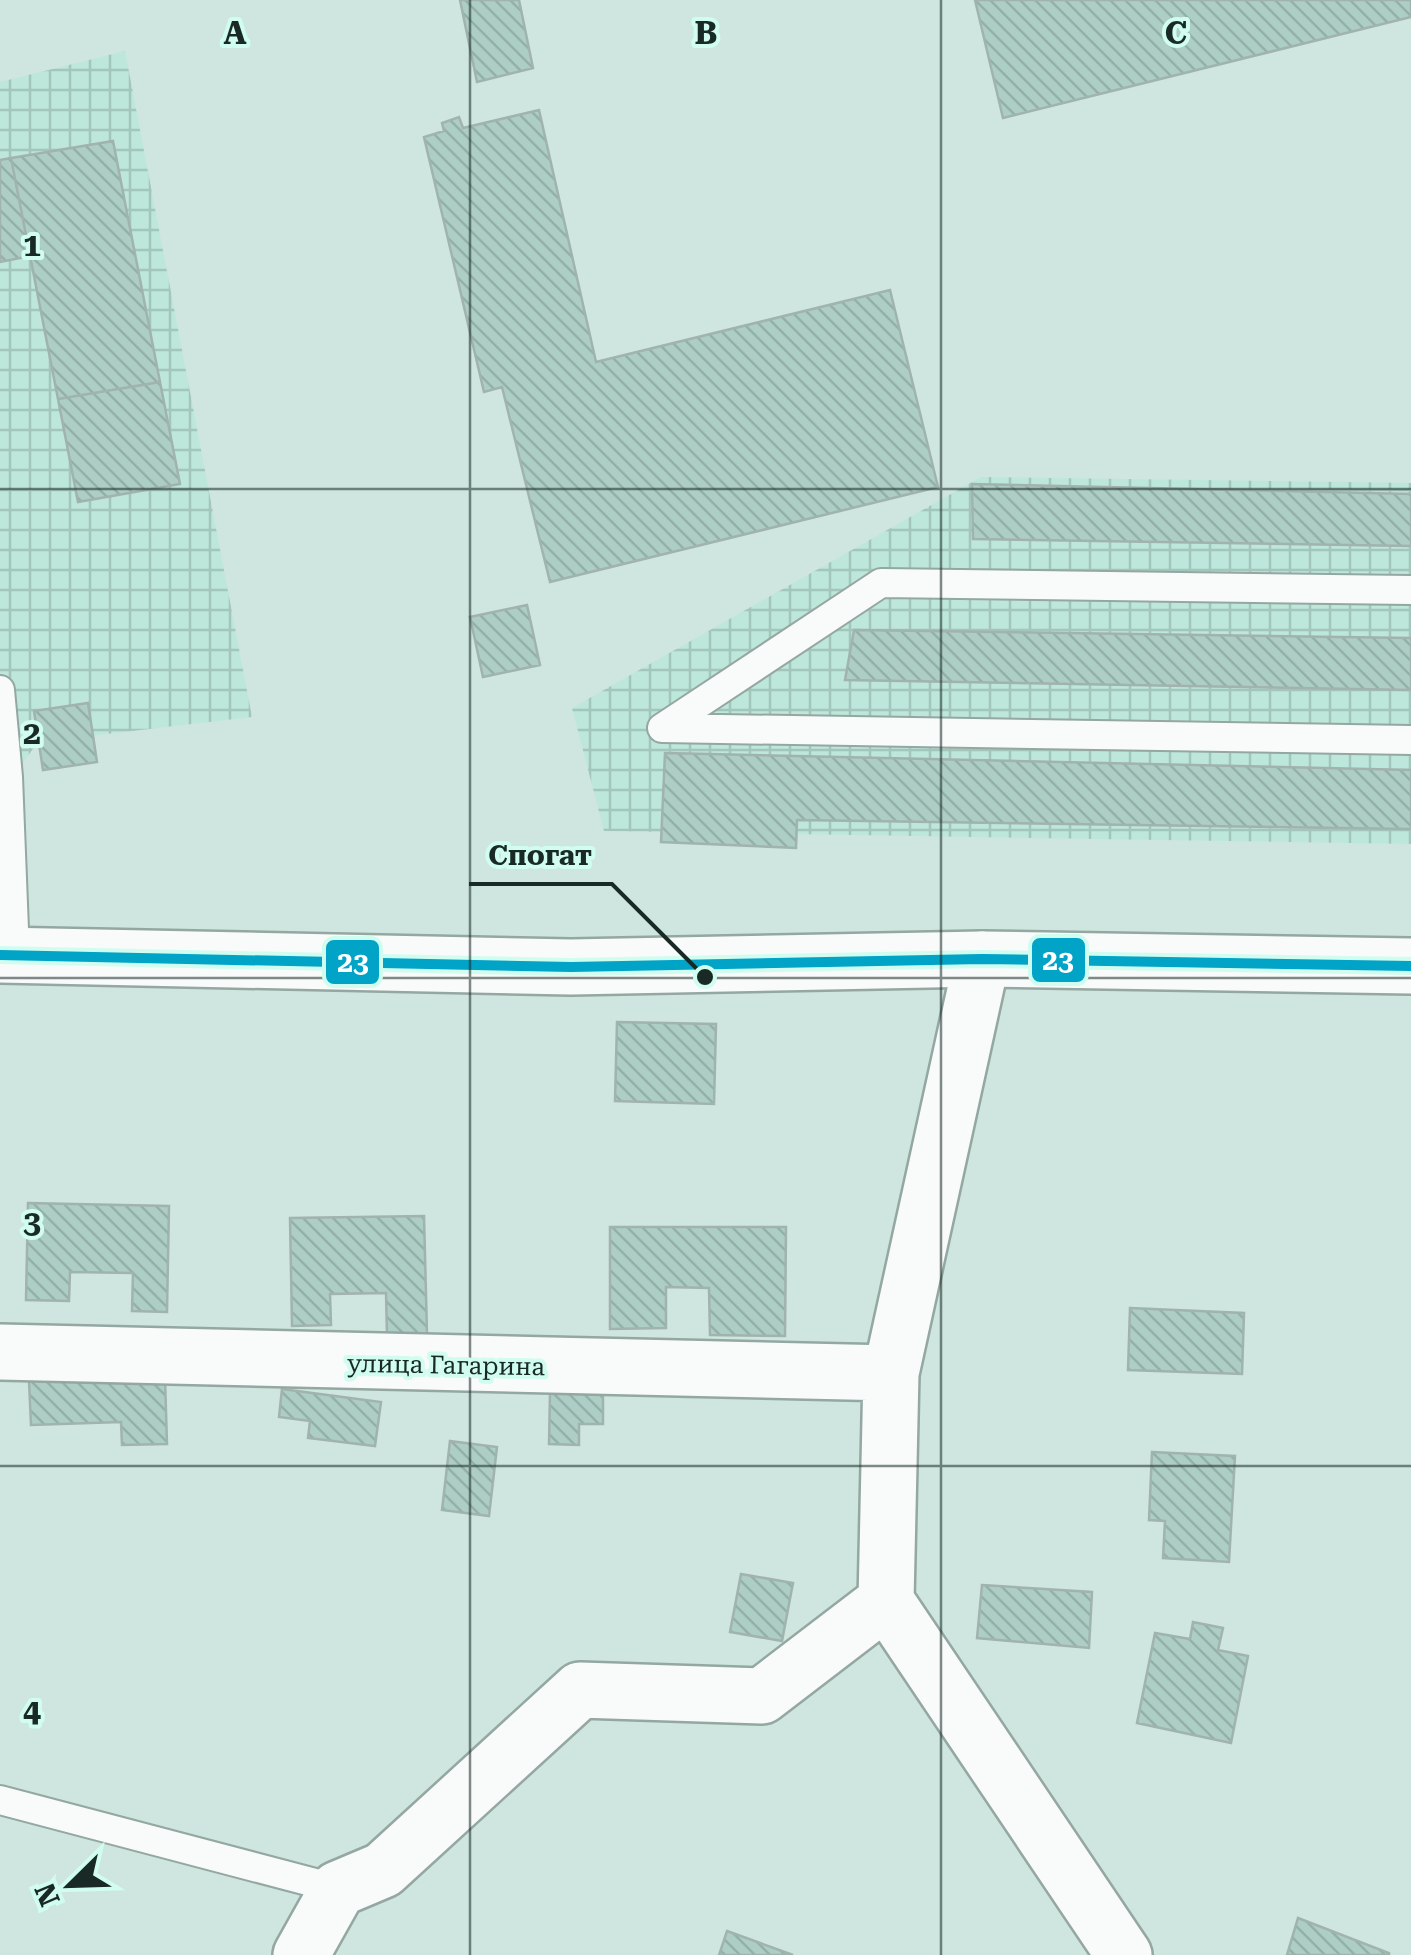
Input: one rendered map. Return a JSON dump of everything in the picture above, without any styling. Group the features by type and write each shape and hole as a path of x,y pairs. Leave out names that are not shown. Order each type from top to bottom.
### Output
{"street":[{"path":"7,955 571,967 982,959 1411,966"},
{"path":"982,959 891,1373 886,1601 1124,1955"},
{"name":"улица Гагарина","path":"0,1352 891,1373"},
{"path":"302,1955 338,1889 383,1870 580,1690 762,1696 886,1601"}],"lane":[{"path":"1411,590 881,583 662,728 1411,740"},
{"path":"0,690 8,777 7,955"},
{"path":"0,1800 338,1889"}],"shaded area":[{"path":"125,51 252,717 38,742 0,794 0,82"},
{"path":"981,477 1411,483 1411,844 604,831 572,708"}],"building":[{"path":"460,0 519,0 533,68 477,82"},
{"path":"975,0 1411,0 1411,17 1003,118"},
{"path":"539,110 596,362 890,290 938,487 550,582 502,387 484,392 424,137 444,131 442,123 459,117 463,128"},
{"path":"113,141 160,382 58,399 11,158"},
{"path":"11,158 30,256 0,262 0,160"},
{"path":"160,382 180,484 78,502 58,399"},
{"path":"972,484 1411,494 1411,546 973,539"},
{"path":"527,605 540,665 483,677 470,617"},
{"path":"854,630 1411,638 1411,690 845,680"},
{"path":"88,703 97,762 43,770 34,711"},
{"path":"665,753 1411,770 1411,829 797,820 796,848 661,842"},
{"path":"617,1022 716,1024 714,1104 615,1101"},
{"path":"28,1203 169,1206 167,1312 132,1311 133,1273 70,1272 69,1301 26,1300"},
{"path":"424,1216 427,1334 387,1335 386,1293 330,1294 331,1325 292,1326 290,1218"},
{"path":"610,1227 786,1227 785,1336 710,1335 709,1288 666,1287 666,1328 610,1329"},
{"path":"1130,1308 1244,1313 1242,1374 1128,1370"},
{"path":"165,1378 167,1444 122,1445 121,1422 31,1425 29,1381"},
{"path":"282,1389 381,1402 375,1446 308,1438 310,1421 279,1417"},
{"path":"550,1392 603,1393 603,1424 579,1424 579,1445 549,1444"},
{"path":"450,1441 497,1447 489,1516 442,1510"},
{"path":"1152,1452 1235,1456 1229,1562 1163,1558 1165,1521 1149,1520"},
{"path":"741,1574 793,1583 782,1641 730,1632"},
{"path":"982,1585 1092,1592 1089,1648 977,1638"},
{"path":"1193,1622 1223,1628 1218,1650 1248,1656 1231,1743 1137,1723 1155,1633 1190,1639"},
{"path":"1298,1918 1389,1953 1389,1955 1287,1955"},
{"path":"727,1931 793,1955 719,1955"}],"transit line":[{"name":"23","path":"0,955 571,967 982,959 1411,966"}],"place":[{"name":"Спогат","path":"705,977"}]}
